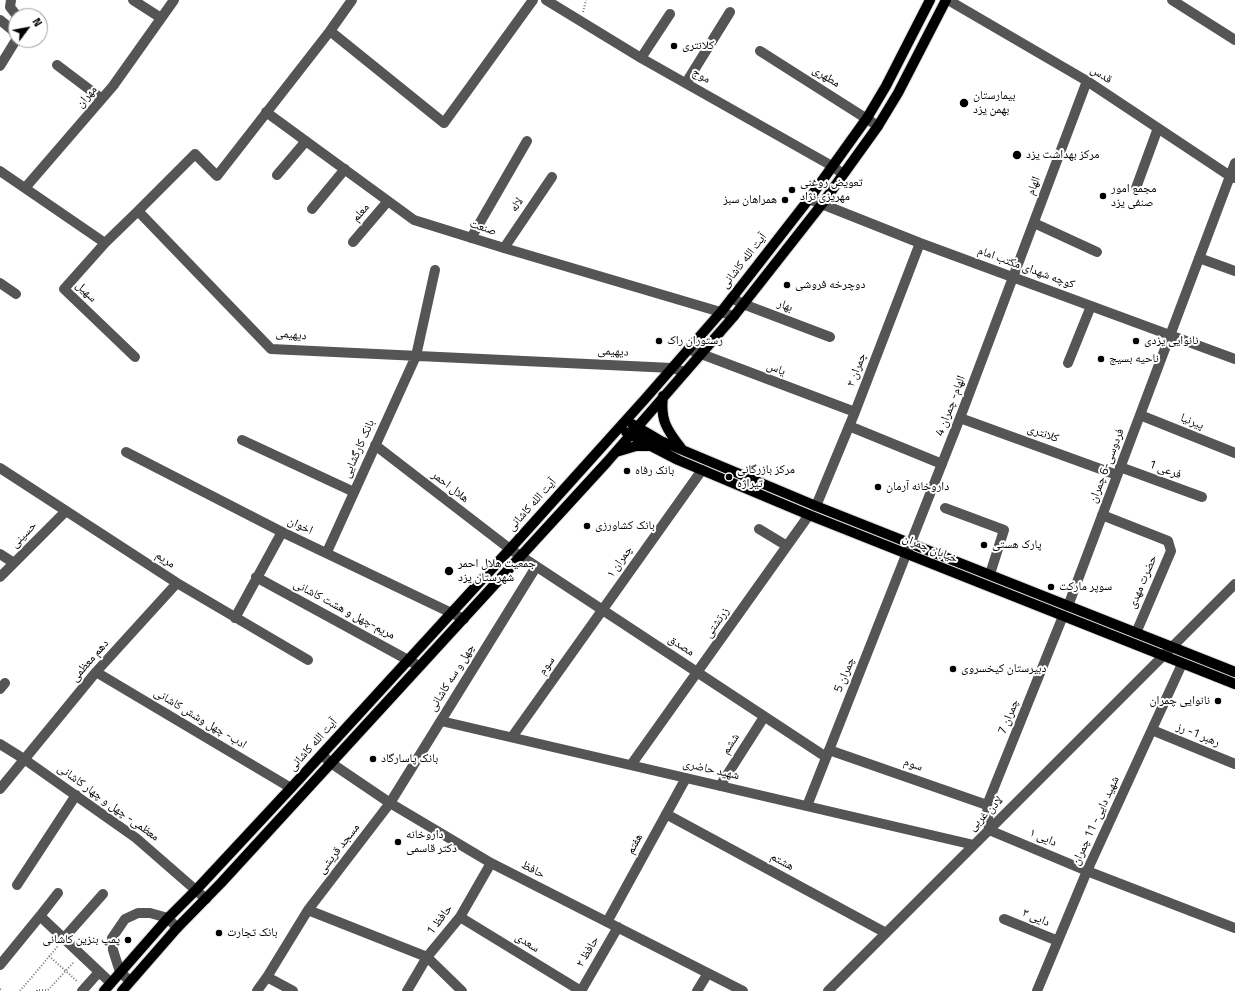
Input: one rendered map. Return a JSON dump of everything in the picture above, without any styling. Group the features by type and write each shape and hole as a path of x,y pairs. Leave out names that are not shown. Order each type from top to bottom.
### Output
{"main road":[{"name":"آیت الله کاشانی","path":"104,991 168,918 322,755 510,549 623,424 721,312 809,199 867,118 886,86 930,0"},
{"name":"آیت الله کاشانی","path":"122,991 177,928 206,899 521,557 616,452 734,316 822,204 878,126 898,93 947,0"},
{"path":"663,396 661,410 668,430 683,450"},
{"name":"خیابان چمران","path":"623,424 634,431 650,446 702,470 809,515 1235,684"},
{"name":"خیابان چمران","path":"634,431 662,441 816,506 1235,672"},
{"path":"616,452 636,446 650,446"}],"street":[{"path":"133,0 161,18"},
{"name":"مهران","path":"25,188 113,86 174,0"},
{"path":"0,170 105,243 195,154 217,176 330,31 352,0"},
{"path":"330,31 444,123 533,0"},
{"name":"موج","path":"546,0 642,58 832,166 843,174"},
{"name":"قدس","path":"947,0 1087,81 1233,177"},
{"path":"1176,1 1235,40"},
{"path":"686,83 730,12"},
{"path":"642,58 670,14"},
{"path":"0,20 8,26"},
{"path":"0,66 11,48"},
{"name":"مطهری","path":"760,51 878,126"},
{"path":"57,65 102,99"},
{"name":"الهام","path":"1013,278 1087,81"},
{"name":"صنعت","path":"266,112 414,220 734,316"},
{"path":"1136,188 1158,128"},
{"path":"277,175 306,140"},
{"path":"471,238 527,141"},
{"name":"فردوسی-6 چمران","path":"1068,606 1199,258 1233,177 1235,163"},
{"path":"312,209 345,169"},
{"name":"لاله","path":"504,248 552,177"},
{"name":"کوچه شهدای مکتب امام","path":"809,199 1013,278 1235,359"},
{"name":"معلم","path":"353,242 388,201"},
{"name":"دیهیمی","path":"138,211 271,349 672,368 686,372"},
{"path":"1034,223 1097,252"},
{"name":"سهیل","path":"105,243 64,289 135,357"},
{"name":"چمران ۲","path":"816,506 855,412 920,243"},
{"path":"1199,258 1235,271"},
{"name":"بانک کارگشایی","path":"327,552 416,356 435,270"},
{"name":"الهام- چمران 4","path":"911,543 1013,278"},
{"path":"0,283 16,294"},
{"name":"بهار","path":"732,298 743,304 830,337"},
{"path":"1068,363 1091,306"},
{"name":"یاس","path":"688,350 855,412"},
{"name":"پیرنیا","path":"1140,415 1235,453"},
{"name":"کلانتری","path":"960,418 1119,471"},
{"path":"849,426 942,464"},
{"path":"242,440 354,492"},
{"name":"هلال احمر","path":"375,445 521,557"},
{"name":"اخوان","path":"126,452 282,532 464,618"},
{"name":"مریم","path":"0,468 177,584 308,660"},
{"name":"چمران ۱","path":"602,610 702,470"},
{"name":"فرعی 1","path":"1119,471 1202,497"},
{"path":"945,508 1004,530 990,574"},
{"name":"حسینی","path":"0,577 66,511"},
{"name":"زرتشتی","path":"631,765 809,515"},
{"name":"حضرت مهدی","path":"1102,515 1168,541 1171,550 1136,632"},
{"path":"759,530 787,546"},
{"path":"235,618 282,532"},
{"name":"چمران 5","path":"807,806 911,543"},
{"path":"0,554 14,563"},
{"name":"مصدق","path":"521,557 764,717 827,754"},
{"name":"چهل و سه کاشانی","path":"390,803 536,567"},
{"name":"مریم-چهل و هشت کاشانی","path":"256,578 419,666"},
{"name":"دهم معظمی","path":"0,789 96,672 177,584"},
{"name":"لادن غربی","path":"828,991 1235,584"},
{"name":"سوم","path":"512,737 602,610"},
{"name":"چمران 7","path":"989,830 988,805 1063,616"},
{"name":"شهید دایی- 11 چمران","path":"1037,991 1087,871 1182,664"},
{"name":"ادب- چهل وشش کاشانی","path":"96,672 291,788"},
{"name":"ششم","path":"720,786 764,717"},
{"name":"شهید حاضری","path":"441,721 974,845"},
{"name":"رهبر 1- رز","path":"1152,730 1235,764"},
{"name":"معظمی- چهل و چهار کاشانی","path":"0,744 24,758 136,838 206,899"},
{"name":"سوم","path":"827,754 988,805"},
{"name":"حافظ","path":"322,755 331,763 390,803 491,863 743,991"},
{"name":"هفتم","path":"607,922 686,778"},
{"path":"17,885 76,795"},
{"name":"مسجد قریشی","path":"257,991 308,910 390,803"},
{"name":"هشتم","path":"666,814 886,933"},
{"name":"دایی ۱","path":"989,830 1087,871 1235,928"},
{"name":"حافظ 1","path":"407,991 427,957 460,917 491,863"},
{"path":"0,965 5,954 40,916 58,893"},
{"path":"64,938 104,894"},
{"path":"308,910 427,957 462,991"},
{"path":"130,981 120,972 113,950 112,938 125,919 138,913 150,913 168,918 177,928"},
{"path":"40,916 111,983"},
{"name":"سعدی","path":"460,917 581,991"},
{"name":"دایی ۳","path":"1004,919 1058,941"},
{"name":"حافظ ۲","path":"581,991 618,927"},
{"path":"84,990 98,972"},
{"path":"698,991 708,973"},
{"path":"267,977 293,991"}],"path":[{"path":"20,991 64,938"},
{"path":"49,956 84,990"},
{"path":"37,991 48,990 74,962"}],"place":[{"name":"کلانتری","path":"674,46"},
{"name":"بیمارستان بهمن یزد","path":"964,103"},
{"name":"مرکز بهداشت یزد","path":"1017,155"},
{"name":"تعویض روغنی مهریزی نژاد","path":"792,190"},
{"name":"مجمع امور صنفی یزد","path":"1103,196"},
{"name":"همراهان سبز","path":"785,200"},
{"name":"دوچرخه فروشی","path":"787,285"},
{"name":"رستوران راک","path":"659,341"},
{"name":"نانوایی یزدی","path":"1136,341"},
{"name":"ناحیه بسیج","path":"1101,359"},
{"name":"بانک رفاه","path":"627,471"},
{"name":"مرکز بازرگانی تیراژه","path":"729,477"},
{"name":"داروخانه آرمان","path":"878,487"},
{"name":"بانک کشاورزی","path":"587,526"},
{"name":"پارک هستی","path":"984,545"},
{"name":"جمعیت هلال احمر شهرستان یزد","path":"449,571"},
{"name":"سوپر مارکت","path":"1051,587"},
{"name":"دبیرستان کیخسروی","path":"953,669"},
{"name":"نانوایی چمران","path":"1218,701"},
{"name":"بانک پاسارگاد","path":"373,759"},
{"name":"داروخانه دکتر قاسمی","path":"398,842"},
{"name":"بانک تجارت","path":"219,933"},
{"name":"پمپ بنزین کاشانی","path":"128,940"}]}
